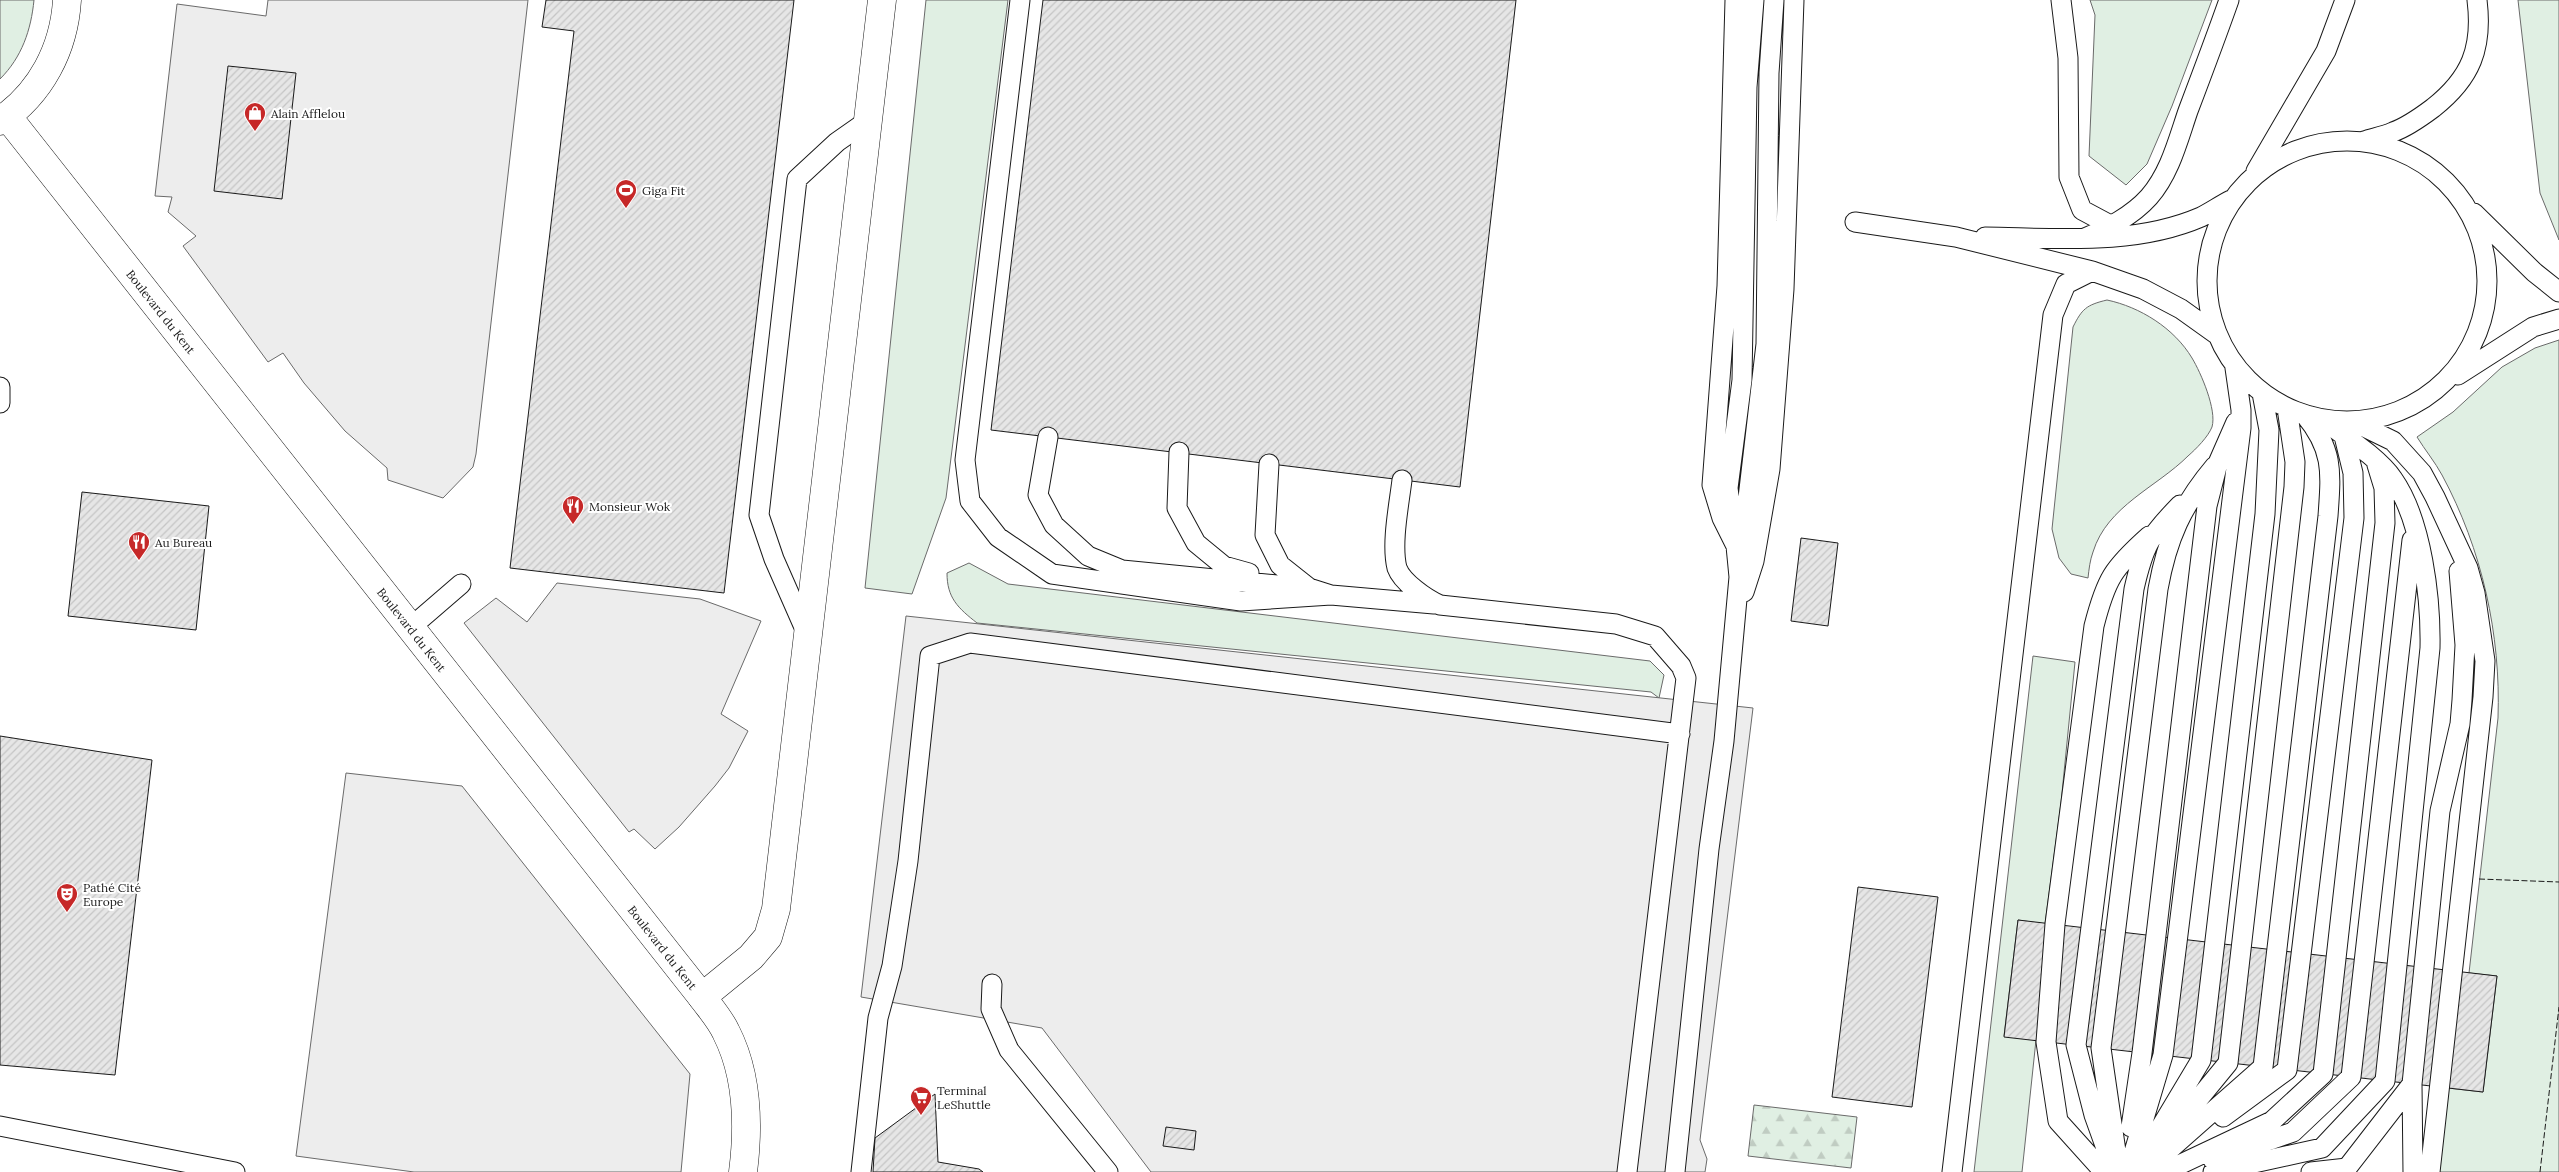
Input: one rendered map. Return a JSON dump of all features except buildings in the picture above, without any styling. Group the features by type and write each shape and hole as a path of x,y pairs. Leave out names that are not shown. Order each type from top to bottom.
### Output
{"street":[{"path":"4,119 22,104 47,71 62,34 67,0"},
{"path":"702,997 751,957 768,937 773,918 882,0"},
{"name":"Boulevard du Kent","path":"4,119 702,997 725,1030 736,1055 743,1081 746,1126 743,1172"}],"lane":[{"path":"1020,0 965,460 970,501 998,537 1052,574 1241,601 1331,596 1440,605 1616,624 1655,636 1682,666 1686,678 1680,734 1627,1172"},
{"path":"1736,0 1727,286 1712,485 1722,518 1736,546"},
{"path":"1739,577 1728,488 1742,380 1746,87 1754,0"},
{"path":"1675,1172 1710,849 1724,741 1739,577 1766,344 1769,74 1774,0"},
{"path":"1735,619 1754,561 1770,469 1784,289 1794,0"},
{"path":"2061,0 2068,58 2069,177 2082,210 2112,226"},
{"path":"2085,238 2112,226 2144,202 2160,182 2172,156 2229,0"},
{"path":"2345,0 2326,51 2252,177 2232,199 2214,235 2208,255 2206,295 2216,334 2235,367 2262,393 2287,408 2304,415 2393,441 2407,455 2422,473 2468,568 2475,593 2485,660 2484,697 2430,1172"},
{"path":"2362,141 2394,132 2408,125 2439,103 2463,78 2476,51 2478,31 2477,0"},
{"path":"807,636 774,559 759,515 797,179 868,114"},
{"path":"2252,177 2292,151 2315,144 2338,141 2362,141 2386,146 2408,155 2429,167 2534,272 2559,292"},
{"path":"1956,236 2085,238 2160,229 2201,216 2232,199"},
{"path":"2438,388 2468,353 2484,311 2488,288 2487,265 2482,242 2474,221 2462,201"},
{"path":"1854,222 1956,236 2092,271 2143,289 2181,310 2216,334"},
{"path":"1952,1172 2053,315 2066,284 2092,271"},
{"path":"2349,429 2398,412 2419,402 2533,327 2559,319"},
{"path":"2126,1172 2163,1055 2231,518 2241,410 2235,367"},
{"path":"0,386 0,403"},
{"path":"2134,1172 2201,1060 2265,514 2270,437 2268,414 2262,393"},
{"path":"2138,1172 2228,1063 2294,487 2295,462 2287,408"},
{"path":"2126,1172 2142,1053 2206,514 2218,463 2241,410"},
{"path":"2144,1172 2263,1067 2329,509 2330,472 2328,455 2323,439 2304,415"},
{"path":"2213,1172 2322,1148 2384,1081 2430,648 2431,618 2428,588 2414,524 2404,498 2393,478 2376,462 2349,429"},
{"path":"2149,1172 2287,1070 2354,518 2353,473 2349,429"},
{"path":"1048,437 1038,495 1054,525 1088,556 1122,570 1309,588"},
{"path":"1179,452 1177,508 1196,543 1224,566 1309,588 1331,596"},
{"path":"2164,1172 2272,1121 2323,1074 2384,523 2384,488 2376,462"},
{"path":"2104,1172 2058,1121 2046,1042 2055,924 2094,626 2109,579 2121,561 2156,530 2218,463"},
{"path":"1269,464 1265,535 1280,566 1309,588"},
{"path":"1402,480 1395,552 1398,570 1426,599 1440,605"},
{"path":"2119,1172 2101,1048 2158,589 2170,536 2195,490"},
{"path":"2179,1172 2293,1132 2351,1077 2414,524"},
{"path":"2115,1172 2094,1115 2076,1045 2134,589 2146,546 2156,530"},
{"path":"2413,1172 2412,1084 2440,811 2460,724 2462,700 2465,645 2463,609 2461,582 2451,532"},
{"path":"410,628 461,584"},
{"path":"861,1172 878,1018 892,966 908,861 930,656 970,643 1680,734"},
{"path":"992,984 991,1009 1009,1050 1108,1172"},
{"path":"2311,1172 2346,1168 2412,1084"},
{"path":"0,1126 235,1172"}],"green space":[{"path":"0,0 34,0 31,22 20,52 8,71 0,79"},
{"path":"926,0 1008,0 946,498 912,594 865,588"},
{"path":"2090,0 2212,0 2172,106 2147,164 2126,185 2089,156 2095,15"},
{"path":"2518,0 2559,0 2559,240 2540,193"},
{"path":"2107,300 2132,308 2155,320 2185,347 2200,373 2210,402 2213,420 2210,431 2195,450 2176,467 2134,498 2109,522 2093,552 2088,578 2071,574 2059,558 2052,529 2073,327 2079,316 2089,306"},
{"path":"2559,340 2559,1172 2435,1172 2448,1088 2483,1092 2497,976 2469,973 2498,718 2498,687 2492,624 2478,563 2456,503 2439,470 2417,437 2453,412 2502,367 2535,348"},
{"path":"969,563 1008,584 1650,661 1664,675 1659,698 1651,692 977,623 955,602 951,596 948,582 947,573"},
{"path":"2033,656 2075,662 2061,803 2045,924 2018,920 2004,1036 2036,1040 2022,1172 1974,1172"},
{"path":"1754,1105 1857,1117 1851,1168 1748,1156"}],"shaded area":[{"path":"268,0 528,0 476,454 473,467 443,498 388,480 387,468 345,431 304,383 283,353 268,362 183,246 196,236 168,212 172,197 155,196 177,4 266,16"},
{"path":"557,583 700,599 761,621 721,714 748,731 729,768 715,786 679,827 655,849 634,829 629,832 464,623 496,598 527,622"},
{"path":"906,616 1753,708 1700,1140 1707,1159 1705,1172 1151,1172 1042,1028 861,997"},
{"path":"346,773 462,786 690,1074 681,1172 414,1172 296,1156"}],"fence":[{"path":"2479,879 2559,882"},
{"path":"2540,1172 2559,1007"}],"place":[{"name":"Alain Afflelou","path":"255,132"},
{"name":"Giga Fit","path":"626,209"},
{"name":"Monsieur Wok","path":"573,525"},
{"name":"Au Bureau","path":"139,561"},
{"name":"Pathé Cité Europe","path":"67,913"},
{"name":"Terminal LeShuttle","path":"921,1116"}]}
